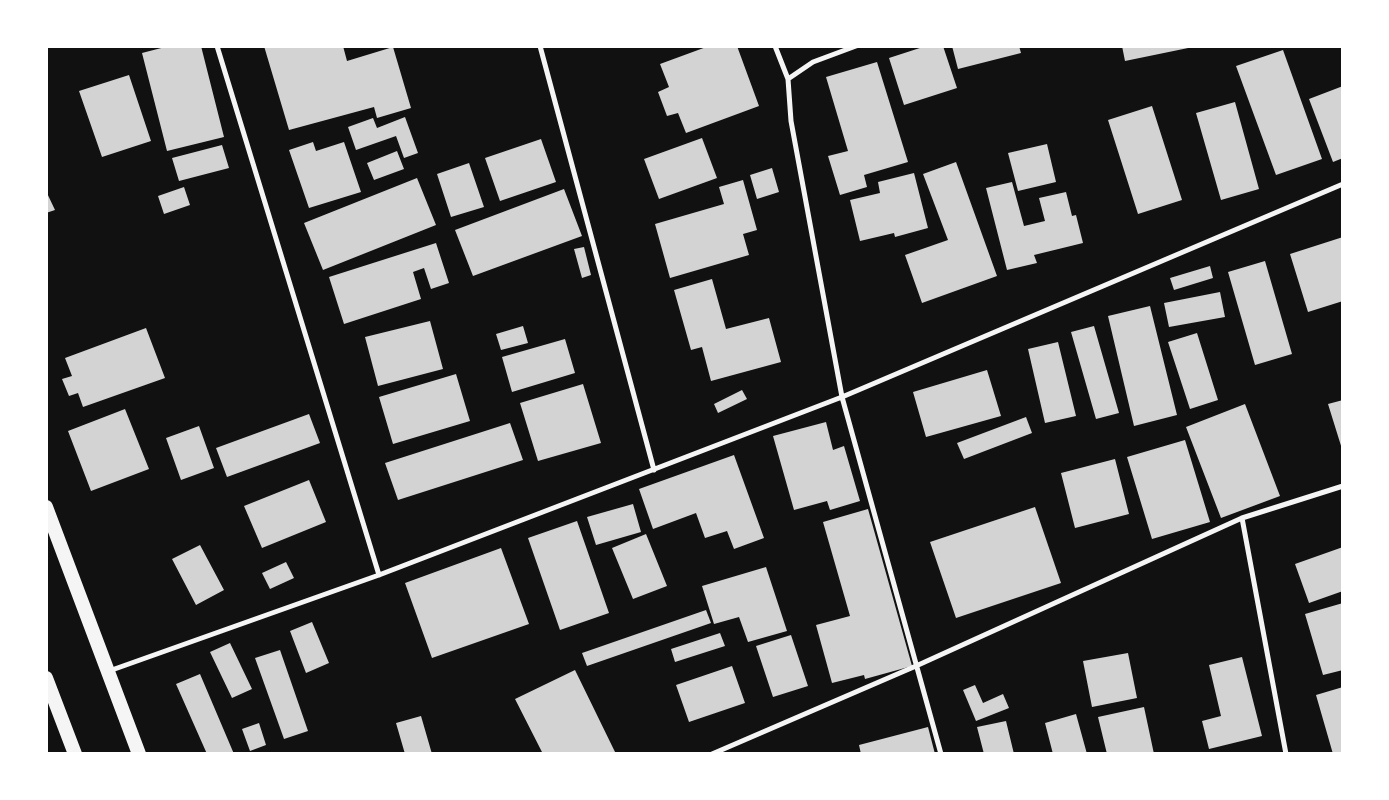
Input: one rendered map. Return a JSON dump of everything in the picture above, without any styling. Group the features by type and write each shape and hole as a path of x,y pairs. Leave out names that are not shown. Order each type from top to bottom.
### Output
{"highway":[{"path":"46,506 139,754"},
{"path":"46,678 49,694 75,754"}],"street":[{"path":"217,46 379,575"},
{"path":"540,46 654,470"},
{"path":"776,46 788,79 790,121 842,397 941,754"},
{"path":"788,79 813,62 856,46"},
{"path":"108,671 379,575 842,397 1343,184"},
{"path":"712,754 916,666 1242,518 1343,486"},
{"path":"1242,518 1286,754"}],"building":[{"path":"169,46 201,46 224,137 167,151 142,53"},
{"path":"264,46 343,46 347,61 393,47 411,108 377,118 374,107 289,130"},
{"path":"709,46 737,46 759,106 686,133 678,113 667,116 658,92 669,87 660,64"},
{"path":"926,46 943,46 957,88 904,105 889,58"},
{"path":"952,46 1019,46 1021,53 958,69"},
{"path":"1122,46 1193,46 1193,47 1125,61"},
{"path":"1283,50 1322,159 1276,175 1236,66"},
{"path":"877,62 908,162 864,175 867,187 840,195 828,156 848,151 826,77"},
{"path":"129,75 151,141 102,157 79,91"},
{"path":"1343,86 1343,158 1333,162 1309,99"},
{"path":"1235,102 1259,189 1221,200 1196,113"},
{"path":"1152,106 1182,200 1138,214 1108,120"},
{"path":"405,117 418,153 404,158 396,136 356,150 348,127 373,118 377,128"},
{"path":"702,138 717,178 659,199 644,159"},
{"path":"541,139 556,182 500,201 485,158"},
{"path":"313,142 316,151 344,142 361,192 309,208 289,150"},
{"path":"1047,144 1056,182 1018,191 1008,153"},
{"path":"222,145 229,168 179,181 172,158"},
{"path":"397,151 404,169 374,180 367,163"},
{"path":"956,162 997,276 922,303 905,255 948,240 923,174"},
{"path":"469,163 484,207 451,217 437,174"},
{"path":"772,168 779,192 757,199 750,175"},
{"path":"914,173 928,228 895,237 894,233 860,241 850,200 880,193 878,182"},
{"path":"417,178 436,225 323,270 304,223"},
{"path":"743,180 757,230 743,234 749,255 670,278 655,224 724,204 719,187"},
{"path":"1012,182 1024,226 1045,221 1039,198 1066,192 1072,216 1076,215 1083,243 1034,255 1037,263 1007,270 986,188"},
{"path":"184,187 190,205 164,214 158,196"},
{"path":"564,189 582,236 473,276 455,230"},
{"path":"46,191 55,210 46,213"},
{"path":"1343,237 1343,301 1308,312 1290,254"},
{"path":"436,243 449,283 431,289 424,268 413,272 421,299 344,324 329,277"},
{"path":"584,247 591,275 582,278 574,249"},
{"path":"1265,261 1292,354 1255,365 1228,272"},
{"path":"1210,266 1213,278 1174,290 1170,278"},
{"path":"712,279 726,329 769,318 781,362 711,381 702,347 691,350 674,290"},
{"path":"1220,292 1225,317 1169,327 1164,303"},
{"path":"1150,306 1177,415 1134,426 1108,316"},
{"path":"430,321 443,369 378,386 365,337"},
{"path":"523,326 528,343 501,350 496,334"},
{"path":"1094,326 1119,413 1096,419 1071,332"},
{"path":"146,328 165,378 83,407 78,393 69,396 62,379 72,376 65,358"},
{"path":"1197,333 1218,400 1190,409 1168,342"},
{"path":"565,339 575,373 512,392 502,357"},
{"path":"1058,342 1076,416 1045,423 1028,349"},
{"path":"987,370 1001,416 926,437 913,392"},
{"path":"456,374 470,421 393,444 379,397"},
{"path":"583,384 601,443 538,461 520,403"},
{"path":"742,390 747,399 718,413 714,404"},
{"path":"1343,400 1343,449 1342,449 1328,404"},
{"path":"1245,404 1280,496 1221,518 1186,427"},
{"path":"125,409 149,469 91,491 68,431"},
{"path":"309,414 320,443 227,477 216,448"},
{"path":"1026,417 1032,433 964,459 957,443"},
{"path":"826,422 833,450 844,446 860,501 830,510 827,501 794,510 773,436"},
{"path":"510,423 523,460 398,500 385,463"},
{"path":"199,426 214,468 181,480 166,438"},
{"path":"1185,440 1210,522 1152,539 1127,457"},
{"path":"734,455 764,538 734,549 727,531 705,538 696,513 653,529 639,489"},
{"path":"1115,459 1129,514 1075,528 1061,473"},
{"path":"309,480 326,522 262,548 244,506"},
{"path":"633,504 641,532 596,545 587,517"},
{"path":"1035,507 1061,583 956,618 930,542"},
{"path":"868,509 912,666 865,679 864,675 832,683 816,625 850,616 823,522"},
{"path":"577,521 609,613 560,630 528,538"},
{"path":"646,534 667,586 633,599 612,548"},
{"path":"200,545 224,590 196,605 172,559"},
{"path":"1343,547 1343,591 1309,603 1295,564"},
{"path":"501,548 529,624 432,658 405,583"},
{"path":"286,562 294,578 270,589 262,573"},
{"path":"766,567 787,631 748,642 739,617 714,624 702,586"},
{"path":"1343,603 1343,670 1323,675 1305,614"},
{"path":"706,610 711,623 587,666 582,653"},
{"path":"312,622 329,663 306,673 290,631"},
{"path":"720,633 725,646 675,662 671,649"},
{"path":"791,635 808,686 773,697 756,646"},
{"path":"230,643 252,689 232,698 210,652"},
{"path":"280,650 308,731 284,739 255,658"},
{"path":"1128,653 1137,698 1092,707 1083,661"},
{"path":"1242,657 1262,736 1209,749 1202,721 1221,716 1209,665"},
{"path":"732,666 745,703 689,722 676,685"},
{"path":"575,670 616,754 543,754 515,699"},
{"path":"200,674 234,754 207,754 176,684"},
{"path":"975,685 983,703 1003,694 1009,708 976,721 963,690"},
{"path":"1343,687 1343,754 1333,754 1316,695"},
{"path":"1144,707 1154,754 1107,754 1098,717"},
{"path":"1076,714 1087,754 1053,754 1045,723"},
{"path":"421,716 432,754 405,754 396,723"},
{"path":"1006,721 1014,754 984,754 977,727"},
{"path":"259,723 266,745 250,751 242,729"},
{"path":"928,727 935,754 861,754 859,745"}]}
